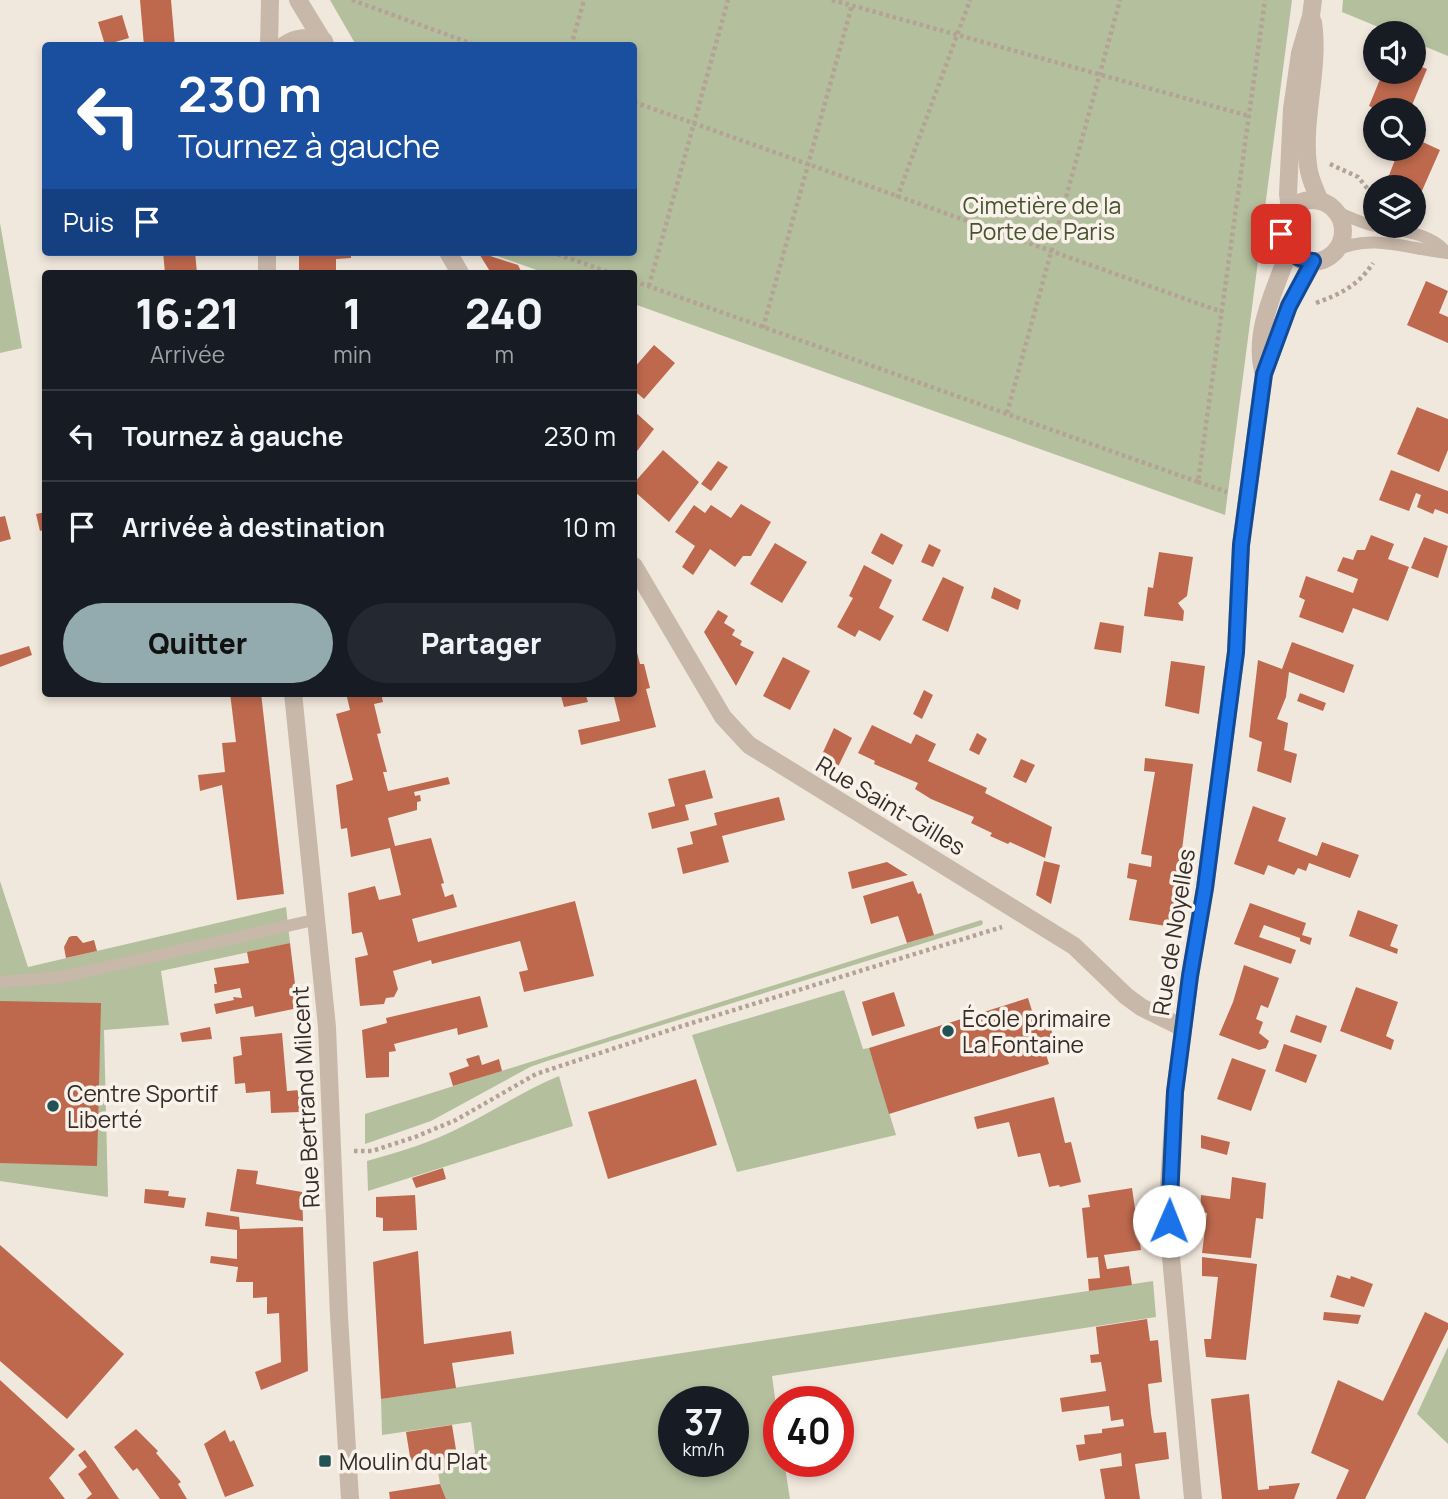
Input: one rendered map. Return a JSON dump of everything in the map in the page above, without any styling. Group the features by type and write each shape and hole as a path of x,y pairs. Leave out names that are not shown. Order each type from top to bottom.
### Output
{"street":[{"path":"269,42 270,0"},
{"path":"298,0 324,42"},
{"path":"1312,8 1314,54 1307,153 1309,173 1342,226 1340,244 1329,257 1304,261 1289,251 1281,234 1282,225 1290,209 1304,201 1328,206"},
{"path":"1290,209 1288,194 1292,109 1300,53 1312,8"},
{"path":"289,42 308,37 322,42"},
{"name":"Rue de Noyelles","path":"1264,374 1261,358 1263,330 1289,251"},
{"name":"Rue de Noyelles","path":"1193,1499 1169,1235 1174,1103 1236,652 1241,545 1264,374 1289,306 1313,261"},
{"name":"Rue Saint-Gilles","path":"637,571 723,717 748,745 1081,952 1126,996 1141,1007 1183,1028"},
{"name":"Rue Bertrand Milcent","path":"293,697 327,1027 343,1407 350,1499"}],"lane":[{"path":"1328,206 1370,225 1425,237 1448,253"},
{"path":"1335,251 1347,246 1381,242 1448,253"},
{"path":"0,982 62,977 318,919"}],"path":[{"path":"352,0 467,42"},
{"path":"572,42 584,0"},
{"path":"649,286 728,0"},
{"path":"832,0 1249,116"},
{"path":"897,198 970,0"},
{"path":"1007,413 1120,0"},
{"path":"1198,482 1265,0"},
{"path":"763,328 852,5"},
{"path":"637,103 1222,312"},
{"path":"1307,153 1358,177 1363,183"},
{"path":"1289,306 1308,306 1349,289 1371,267 1381,242"},
{"path":"562,256 602,270"},
{"path":"637,282 1228,492"},
{"path":"332,1151 372,1151 415,1137 456,1120 536,1074 1030,919"}],"green space":[{"name":"Cimetière de la Porte de Paris","path":"330,0 1292,0 1225,515 637,305 637,270 537,270 497,256 637,256 637,42 354,42"},
{"path":"1343,0 1448,0 1448,56 1426,47 1426,21 1364,21 1342,12"},
{"path":"0,223 22,348 0,353"},
{"name":"Centre Sportif Liberté","path":"0,881 28,967 286,907 290,943 161,971 169,1025 104,1030 108,1197 0,1181"},
{"path":"981,920 982,925 530,1067 431,1121 365,1144 365,1114"},
{"path":"844,990 863,1049 869,1048 896,1135 737,1172 692,1035"},
{"path":"559,1076 573,1126 368,1191 367,1161 440,1137"},
{"path":"1153,1281 1156,1317 772,1376 773,1386 763,1386 763,1477 787,1477 790,1499 446,1499 440,1484 436,1459 475,1453 471,1422 382,1435 381,1399"},
{"path":"1448,1347 1448,1444 1417,1414"}],"building":[{"path":"140,0 171,0 175,42 144,42"},
{"path":"122,15 129,38 104,42 98,22"},
{"path":"1378,84 1421,84 1415,98 1372,98"},
{"path":"1426,144 1440,150 1426,182 1426,175 1389,175 1395,161 1426,161"},
{"path":"163,256 195,256 197,270 165,270"},
{"path":"299,256 351,256 336,259 336,270 299,270"},
{"path":"480,256 490,256 518,265 520,270 489,270"},
{"path":"1426,281 1448,291 1439,313 1448,317 1448,343 1407,325"},
{"path":"654,345 675,363 644,399 637,393 637,365"},
{"path":"1417,407 1448,419 1448,450 1439,472 1397,454"},
{"path":"637,414 654,429 637,451"},
{"path":"663,450 699,482 669,522 637,494 637,480"},
{"path":"718,461 728,467 711,491 701,484"},
{"path":"1391,470 1448,491 1448,514 1435,509 1433,514 1417,507 1421,495 1416,493 1409,511 1379,500"},
{"path":"741,504 771,522 751,556 743,556 735,567 710,549 693,575 682,567 695,546 675,532 694,505 705,513 711,505 731,518"},
{"path":"42,513 40,531 36,514"},
{"path":"5,516 11,539 0,542 0,517"},
{"path":"881,533 903,545 893,565 871,553"},
{"path":"1371,535 1394,544 1388,559 1409,567 1388,621 1353,608 1343,633 1299,617 1305,600 1299,597 1306,576 1353,593 1358,579 1337,571 1343,557 1353,560 1357,550 1365,550"},
{"path":"1424,537 1448,546 1438,578 1411,568"},
{"path":"775,543 807,562 782,603 750,584"},
{"path":"929,544 941,550 933,567 921,562"},
{"path":"1159,552 1193,557 1187,596 1178,603 1184,611 1183,621 1144,616 1148,587 1153,588"},
{"path":"864,565 892,580 879,608 894,616 880,641 859,630 855,637 837,627 853,598 849,596"},
{"path":"943,577 964,587 948,632 922,620"},
{"path":"994,587 1021,600 1018,610 991,598"},
{"path":"718,610 728,616 724,623 735,630 732,635 742,641 740,645 754,652 736,686 704,632"},
{"path":"1100,622 1124,626 1121,653 1094,649"},
{"path":"1292,642 1354,665 1344,693 1289,672 1286,697 1277,719 1288,723 1284,750 1297,754 1291,783 1257,771 1262,742 1249,737 1258,660 1282,669"},
{"path":"29,646 32,655 0,667 0,655"},
{"path":"637,652 640,664 644,664 650,688 646,689 656,727 581,745 578,730 620,721 614,697 637,697"},
{"path":"783,657 810,671 790,710 763,696"},
{"path":"1171,661 1205,666 1199,714 1165,706"},
{"path":"924,690 933,695 922,719 913,714"},
{"path":"1300,693 1326,703 1323,711 1297,701"},
{"path":"230,697 261,697 284,894 237,900 222,785 200,791 198,775 225,772 222,743 236,742"},
{"path":"347,697 382,697 383,702 374,704 381,733 377,734 387,772 383,772 388,791 448,777 450,784 414,792 415,796 420,795 421,801 417,802 417,810 388,818 395,846 431,838 444,883 441,884 445,897 453,894 457,907 412,919 418,942 575,901 594,976 524,992 519,972 528,970 520,941 432,964 431,960 393,971 398,989 394,997 386,998 384,1004 360,1006 355,958 368,955 362,932 352,934 348,893 375,886 379,900 401,895 390,848 351,857 347,828 341,829 336,785 353,780 336,714 350,710"},
{"path":"561,697 586,697 588,702 564,707"},
{"path":"872,725 911,744 916,734 936,744 928,761 987,788 985,793 1052,827 1045,858 990,836 992,833 971,823 974,817 931,799 915,789 918,783 874,764 875,761 858,753"},
{"path":"834,728 852,738 836,771 819,761"},
{"path":"977,733 987,739 979,755 969,750"},
{"path":"1145,758 1193,764 1172,927 1129,920 1137,880 1127,878 1129,863 1151,867 1152,856 1141,854 1155,772 1144,771"},
{"path":"1021,759 1035,765 1026,783 1013,777"},
{"path":"705,770 713,798 685,805 689,820 652,829 648,813 675,806 668,779"},
{"path":"779,797 785,820 722,836 729,862 683,874 677,848 693,844 690,832 717,825 714,813"},
{"path":"1253,806 1286,818 1278,841 1317,856 1322,842 1359,855 1350,878 1309,863 1306,871 1298,868 1294,875 1268,865 1264,875 1234,864"},
{"path":"1044,861 1060,865 1051,904 1036,895"},
{"path":"887,862 908,875 852,889 848,872"},
{"path":"913,881 918,894 921,893 934,935 907,943 898,916 871,924 863,896"},
{"path":"1250,903 1306,923 1302,935 1312,938 1310,945 1300,941 1300,938 1264,925 1259,937 1296,950 1291,964 1234,944"},
{"path":"1358,910 1398,925 1390,946 1398,949 1397,954 1349,936"},
{"path":"72,936 77,936 83,943 94,940 97,951 66,958 64,947"},
{"path":"290,943 298,1008 255,1017 253,1006 216,1014 214,1004 234,1000 233,997 242,998 240,988 215,993 214,984 217,984 214,968 249,963 247,952"},
{"path":"1244,965 1279,978 1268,1008 1261,1005 1256,1019 1263,1022 1259,1033 1269,1041 1266,1048 1259,1050 1219,1035"},
{"path":"1356,987 1398,1002 1386,1036 1394,1040 1391,1050 1340,1031"},
{"path":"894,992 905,1026 872,1036 862,1002"},
{"path":"480,996 488,1027 458,1035 457,1028 394,1044 396,1051 389,1052 389,1077 366,1078 362,1030 387,1023 386,1018"},
{"path":"1028,998 1035,1020 1047,1017 1054,1038 1042,1041 1049,1064 889,1114 869,1048"},
{"path":"0,1001 101,1003 97,1166 0,1163"},
{"path":"1296,1015 1327,1026 1321,1043 1290,1032"},
{"path":"210,1027 212,1039 182,1042 180,1033"},
{"path":"282,1033 287,1091 300,1090 300,1112 271,1113 270,1091 246,1093 245,1083 235,1084 233,1057 242,1055 240,1037"},
{"path":"1284,1044 1317,1055 1306,1083 1275,1071"},
{"path":"479,1055 482,1065 499,1059 502,1071 453,1086 449,1073 469,1066 466,1059"},
{"path":"1232,1058 1266,1070 1251,1111 1217,1099"},
{"path":"696,1079 717,1145 608,1179 588,1112"},
{"path":"1054,1097 1065,1143 1071,1142 1081,1182 1060,1187 1049,1187 1040,1153 1018,1157 1009,1122 977,1129 974,1117"},
{"path":"1201,1135 1230,1142 1227,1155 1201,1148"},
{"path":"443,1168 446,1179 416,1188 412,1178"},
{"path":"237,1169 258,1171 256,1184 302,1192 303,1221 230,1211"},
{"path":"1232,1177 1266,1183 1263,1219 1256,1218 1251,1258 1202,1253 1207,1213 1200,1212 1201,1195 1230,1199"},
{"path":"1132,1188 1141,1250 1104,1255 1107,1269 1129,1266 1132,1285 1089,1291 1088,1279 1100,1278 1098,1257 1087,1258 1082,1208 1090,1207 1088,1195"},
{"path":"145,1189 169,1191 168,1196 186,1198 184,1208 144,1203"},
{"path":"415,1195 417,1230 383,1231 383,1218 376,1217 376,1197"},
{"path":"207,1212 239,1217 240,1229 303,1227 308,1371 261,1390 255,1372 281,1362 279,1313 267,1314 267,1297 253,1298 253,1282 236,1282 238,1267 210,1263 211,1256 237,1259 237,1230 205,1226"},
{"path":"0,1245 124,1354 67,1419 0,1361"},
{"path":"418,1251 424,1344 511,1331 514,1354 452,1363 456,1388 381,1399 373,1262"},
{"path":"1202,1257 1257,1264 1246,1360 1206,1357 1204,1339 1211,1339 1218,1277 1202,1276"},
{"path":"1337,1275 1350,1279 1351,1276 1373,1284 1364,1307 1330,1297"},
{"path":"1324,1312 1361,1315 1358,1324 1323,1320"},
{"path":"1425,1312 1448,1323 1448,1329 1365,1499 1336,1499 1349,1470 1311,1453 1338,1380 1383,1401"},
{"path":"1147,1319 1150,1341 1158,1340 1162,1382 1148,1384 1151,1414 1154,1433 1166,1432 1169,1459 1135,1464 1140,1499 1105,1499 1100,1469 1122,1466 1121,1453 1079,1461 1076,1445 1085,1444 1084,1435 1124,1426 1123,1419 1111,1421 1109,1406 1062,1412 1060,1398 1106,1391 1101,1362 1091,1363 1090,1355 1099,1354 1096,1327"},
{"path":"0,1380 75,1449 49,1478 65,1499 0,1499"},
{"path":"1249,1394 1258,1490 1269,1489 1269,1486 1300,1483 1294,1499 1222,1499 1211,1399"},
{"path":"452,1425 457,1456 411,1463 406,1432"},
{"path":"136,1429 158,1451 156,1453 181,1482 178,1484 187,1499 160,1499 137,1468 133,1471 114,1447"},
{"path":"225,1430 230,1442 234,1440 254,1486 225,1497 204,1444"},
{"path":"85,1450 119,1499 86,1499 92,1494 78,1474 87,1467 78,1455"},
{"path":"440,1484 446,1499 390,1499 389,1492"}],"place":[{"name":"École primaire La Fontaine","path":"948,1031"},
{"name":"Centre Sportif Liberté","path":"53,1106"},
{"name":"Moulin du Plat","path":"325,1461"}],"route":[{"path":"1169,1221 1175,1092 1236,652 1241,545 1264,374 1289,306 1313,261 1296,257 1283,243 1281,234"}]}
